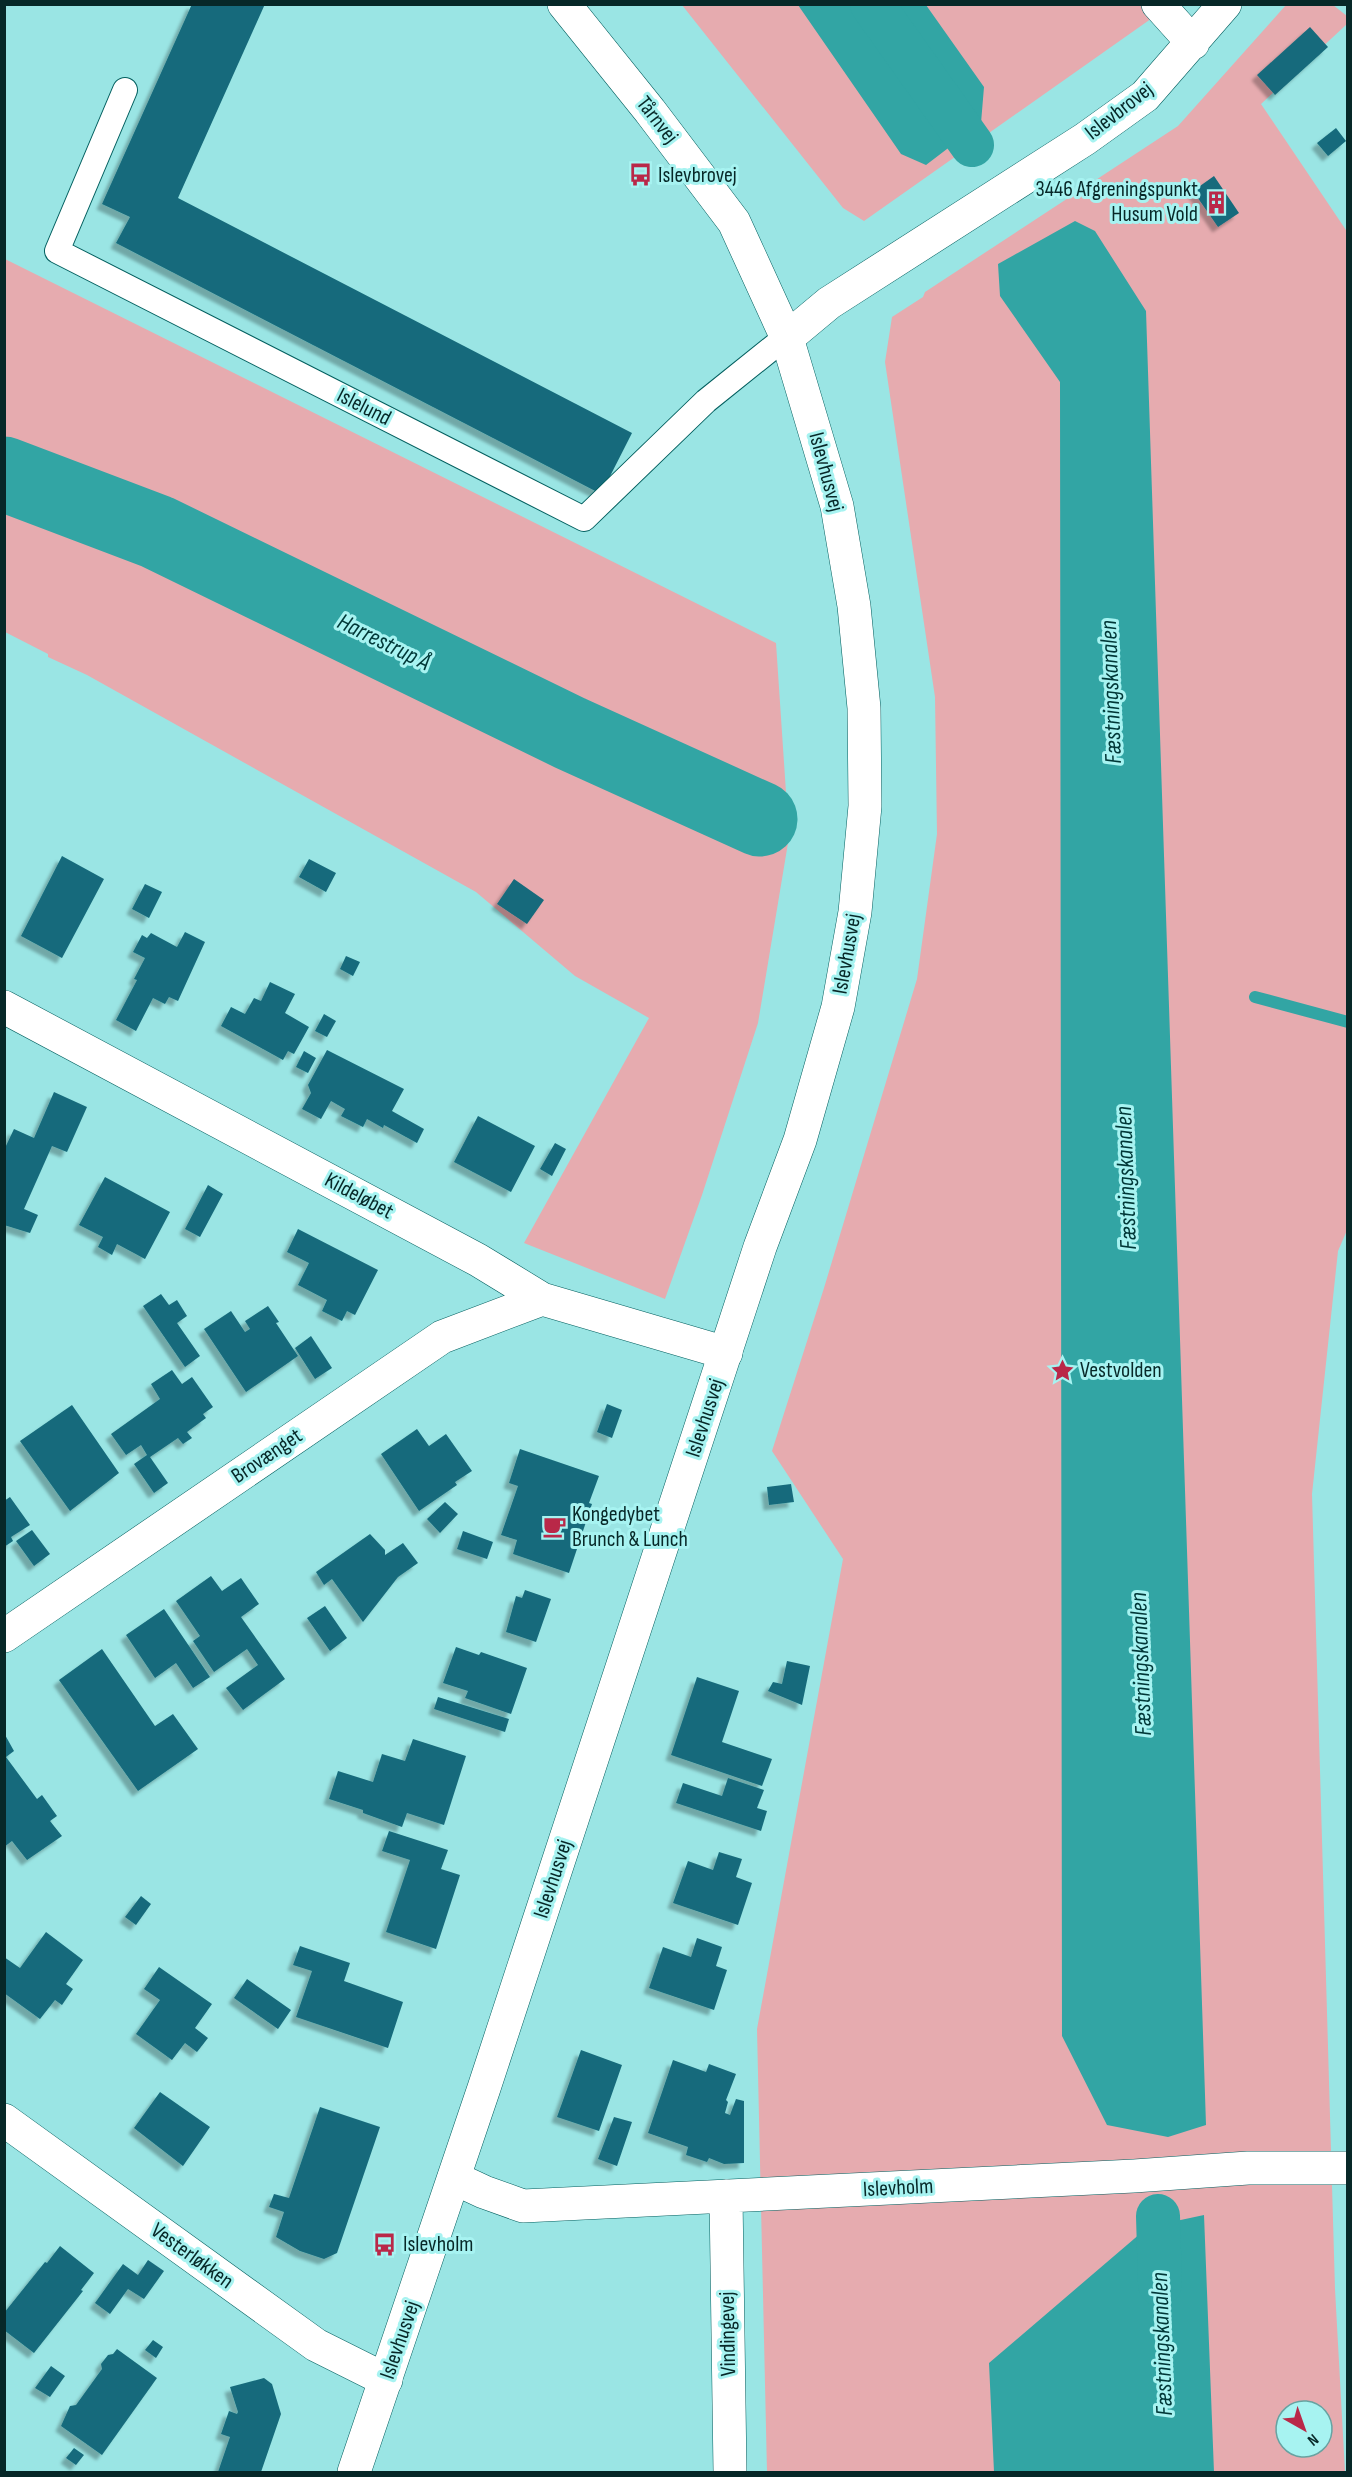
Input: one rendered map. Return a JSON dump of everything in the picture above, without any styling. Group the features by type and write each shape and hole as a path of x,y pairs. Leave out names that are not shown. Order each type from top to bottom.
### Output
{"street":[{"name":"Tårnvej","path":"564,4 650,111 734,222 787,338"},
{"path":"1158,4 1193,43"},
{"name":"Islevbrovej","path":"787,338 829,303 1085,139 1145,96 1225,4"},
{"name":"Islevhusvej","path":"354,2472 454,2178 760,1247 800,1140 838,1007 855,912 865,806 864,708 855,606 837,506 787,338"},
{"name":"Kildeløbet","path":"4,1007 468,1254 543,1299 726,1353"},
{"name":"Brovænget","path":"4,1636 442,1337 543,1299"},
{"name":"Vesterløkken","path":"4,2120 316,2345 386,2380"},
{"name":"Islevholm","path":"454,2178 523,2206 1134,2176 1204,2170 1347,2168"},
{"name":"Vindingevej","path":"726,2196 729,2472"}],"lane":[{"name":"Islelund","path":"125,90 57,251 584,519 706,401 787,338"}],"shaded area":[{"path":"1142,4 1155,16 864,221 843,208 682,5"},
{"name":"Vestvolden","path":"1286,5 1333,5 1347,16 1347,24 1261,104 1348,233 1348,1228 1338,1251 1312,1494 1335,2289 1345,2472 767,2472 757,2029 843,1559 772,1451 824,1288 917,979 937,834 935,697 885,362 892,317 923,297 925,292 1178,126"},
{"path":"5,259 776,643 789,837 758,1023 702,1195 665,1299 524,1243 649,1018 575,976 476,892 87,675 48,657 48,654 5,632"}],"water":[{"path":"798,5 926,5 984,87 981,123 926,165 901,154"},
{"path":"1075,221 1095,231 1146,311 1206,2125 1168,2137 1107,2125 1062,2036 1060,382 1000,296 998,264"},
{"path":"1204,2215 1214,2472 994,2472 989,2363 1148,2227"}],"building":[{"path":"192,4 265,4 178,198 632,433 601,494 116,243 130,217 102,204"},
{"path":"1310,27 1328,47 1275,95 1257,75"},
{"path":"1336,128 1346,141 1328,156 1317,143"},
{"name":"3446 Afgreningspunkt Husum Vold","path":"1214,176 1239,213 1218,227 1193,191"},
{"path":"62,856 104,879 62,958 21,936"},
{"path":"309,859 336,873 326,892 299,877"},
{"path":"514,879 544,900 527,924 497,904"},
{"path":"145,884 162,892 149,918 132,909"},
{"path":"185,932 205,942 178,1001 169,997 165,1004 153,998 136,1031 116,1020 137,980 134,979 145,958 133,952 142,935 147,938 151,933 177,947"},
{"path":"346,956 360,962 353,976 340,969"},
{"path":"270,982 295,994 285,1013 309,1027 294,1054 288,1051 283,1060 221,1026 231,1007 245,1014 254,998 261,1001"},
{"path":"324,1014 336,1021 327,1037 315,1031"},
{"path":"327,1050 404,1089 392,1111 424,1129 417,1143 384,1125 383,1128 367,1119 363,1127 341,1116 345,1109 331,1101 321,1119 302,1109 311,1093 308,1085"},
{"path":"304,1051 316,1058 308,1073 296,1067"},
{"path":"54,1092 87,1107 67,1152 52,1146 24,1209 38,1215 30,1233 4,1225 4,1150 14,1129 34,1138"},
{"path":"478,1116 535,1146 511,1192 454,1162"},
{"path":"555,1143 566,1149 552,1176 540,1169"},
{"path":"105,1177 170,1212 145,1259 117,1244 112,1255 98,1247 103,1237 79,1225"},
{"path":"208,1185 223,1194 200,1237 185,1229"},
{"path":"298,1229 378,1270 355,1315 347,1311 342,1321 322,1311 327,1300 298,1285 309,1263 287,1252"},
{"path":"161,1294 169,1305 177,1300 187,1316 177,1323 200,1356 185,1367 143,1306"},
{"path":"268,1306 279,1322 276,1323 298,1356 246,1392 204,1329 231,1311 245,1332 250,1329 245,1321"},
{"path":"311,1336 332,1368 315,1379 295,1348"},
{"path":"172,1370 182,1384 192,1377 213,1407 203,1414 206,1418 187,1432 192,1438 183,1444 178,1438 150,1457 168,1483 154,1493 134,1464 147,1455 141,1445 126,1455 111,1434 160,1399 151,1384"},
{"path":"607,1404 622,1410 612,1438 597,1432"},
{"path":"72,1405 119,1473 70,1511 20,1441"},
{"path":"417,1429 429,1446 446,1434 472,1471 455,1482 457,1485 419,1511 381,1454"},
{"path":"520,1449 599,1476 569,1573 513,1554 517,1540 501,1535 518,1486 509,1483"},
{"path":"791,1484 794,1502 769,1505 767,1487"},
{"path":"10,1497 30,1525 11,1537 13,1541 4,1547 4,1501"},
{"path":"445,1502 458,1514 440,1533 427,1519"},
{"path":"32,1530 50,1554 34,1566 16,1541"},
{"path":"463,1531 493,1542 487,1559 457,1549"},
{"path":"370,1534 385,1550 385,1555 403,1543 418,1563 398,1577 363,1622 332,1579 324,1585 316,1572"},
{"path":"211,1576 222,1591 241,1578 259,1604 241,1617 285,1679 243,1710 226,1688 258,1665 247,1649 214,1672 193,1641 200,1636 176,1601"},
{"path":"525,1590 551,1599 536,1642 506,1632 516,1596 522,1598"},
{"path":"325,1606 347,1638 330,1651 307,1618"},
{"path":"164,1609 210,1677 193,1688 176,1663 155,1678 126,1635"},
{"path":"456,1647 479,1655 481,1652 527,1668 511,1714 465,1698 468,1691 443,1683"},
{"path":"102,1649 155,1726 173,1714 198,1749 138,1791 59,1680"},
{"path":"787,1661 810,1666 802,1705 768,1691 773,1682 782,1684"},
{"path":"697,1677 739,1691 722,1742 772,1759 762,1786 671,1755"},
{"path":"438,1697 509,1719 505,1732 434,1709"},
{"path":"4,1733 14,1751 6,1757 37,1799 42,1795 57,1816 50,1821 62,1836 27,1860 12,1841 4,1847"},
{"path":"413,1739 466,1756 444,1825 407,1813 402,1827 363,1813 363,1810 329,1799 338,1771 373,1782 382,1754 405,1761"},
{"path":"728,1778 764,1790 757,1808 767,1811 761,1831 676,1803 683,1783 722,1796"},
{"path":"389,1831 448,1850 441,1869 460,1875 436,1949 386,1932 410,1860 382,1851"},
{"path":"719,1852 742,1859 736,1877 752,1883 738,1925 673,1903 688,1861 713,1870"},
{"path":"141,1896 151,1904 136,1925 125,1917"},
{"path":"46,1932 83,1960 66,1984 73,1989 62,2005 55,2000 40,2019 4,1993 4,1957 20,1968"},
{"path":"697,1938 722,1947 716,1966 727,1970 714,2010 649,1988 663,1947 691,1957"},
{"path":"300,1946 350,1963 344,1981 403,2002 388,2048 296,2017 312,1971 293,1965"},
{"path":"159,1967 212,2004 195,2028 208,2038 197,2052 185,2043 172,2060 136,2034 160,2000 144,1989"},
{"path":"247,1979 291,2010 278,2029 234,1998"},
{"path":"581,2050 622,2065 599,2131 557,2117"},
{"path":"673,2060 706,2072 709,2064 736,2074 726,2100 728,2102 725,2113 730,2115 736,2099 744,2101 744,2163 724,2164 709,2158 707,2162 686,2155 688,2147 648,2133"},
{"path":"160,2092 210,2127 183,2166 134,2128"},
{"path":"320,2107 380,2127 337,2253 324,2259 300,2251 276,2237 284,2212 269,2207 274,2194 289,2198"},
{"path":"614,2117 632,2122 617,2166 598,2159"},
{"path":"60,2246 94,2273 81,2290 83,2291 34,2353 4,2330 4,2313"},
{"path":"148,2260 164,2271 144,2299 128,2289 110,2314 95,2303 123,2264 138,2275"},
{"path":"153,2340 163,2347 156,2358 145,2350"},
{"path":"117,2349 157,2378 102,2455 61,2426 70,2406 76,2405 102,2369 101,2364"},
{"path":"51,2366 65,2376 50,2397 35,2388"},
{"path":"264,2378 272,2384 281,2414 261,2472 218,2472 230,2437 221,2434 229,2411 237,2414 238,2412 230,2387"},
{"path":"74,2448 84,2455 76,2465 66,2458"}],"waterway":[{"name":"Fæstningskanalen","path":"872,4 972,145"},
{"name":"Harrestrup Å","path":"4,474 157,532 570,733 760,819"},
{"name":"Harrestrup Å","path":"1255,997 1348,1022"},
{"name":"Fæstningskanalen","path":"1158,2216 1160,2284"}],"place":[{"name":"Islevbrovej","path":"640,175"},
{"name":"3446 Afgreningspunkt Husum Vold","path":"1216,202"},
{"name":"Vestvolden","path":"1062,1370"},
{"name":"Kongedybet Brunch & Lunch","path":"554,1527"},
{"name":"Islevholm","path":"385,2244"}]}
